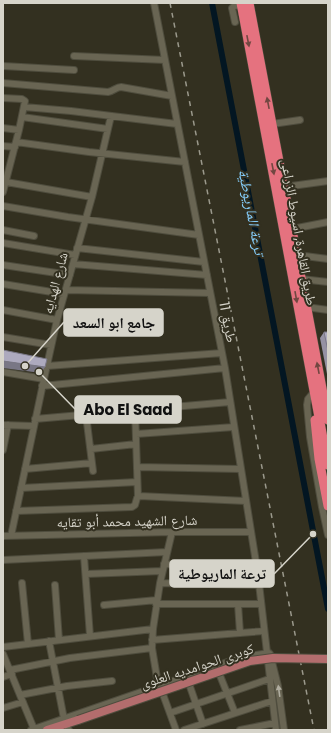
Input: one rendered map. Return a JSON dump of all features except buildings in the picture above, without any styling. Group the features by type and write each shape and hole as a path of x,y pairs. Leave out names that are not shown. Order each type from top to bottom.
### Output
{"highway":[{"name":"طريق القاهرة, اسيوط الزراعى","path":"244,4 272,124 328,420"},
{"name":"طريق القاهرة, اسيوط الزراعى","path":"244,4 328,465"},
{"path":"318,412 314,423 321,473 328,506"}],"main road":[{"name":"كوبرى الحوامديه العلوى","path":"79,722 225,668 250,661 274,658 328,659"},
{"name":"كوبرى الحوامديه العلوى","path":"79,722 244,668 280,662 328,664"},
{"path":"67,730 79,722"},
{"path":"47,730 79,722"}],"street":[{"name":"طريق 11","path":"154,3 225,368 268,651"},
{"path":"235,22 232,8 234,6 244,4"},
{"path":"74,56 165,60"},
{"path":"3,66 74,70"},
{"path":"3,83 108,92 114,91 121,87 172,96"},
{"path":"3,98 24,100 24,107 16,144 6,168 6,182 3,192"},
{"path":"24,107 71,111 177,124"},
{"name":"شارع الهدايه","path":"11,536 57,320 92,197 111,116"},
{"path":"22,117 108,129"},
{"path":"272,124 300,120"},
{"path":"3,128 19,130"},
{"path":"3,146 16,144 185,162"},
{"path":"284,187 328,181"},
{"path":"6,182 92,197"},
{"path":"3,206 199,235"},
{"path":"292,229 328,222"},
{"path":"3,230 34,236"},
{"path":"3,243 76,252 204,262"},
{"path":"296,255 328,259"},
{"path":"73,264 207,275"},
{"path":"3,265 70,276"},
{"path":"301,279 328,282"},
{"path":"3,284 65,292 210,292"},
{"path":"306,307 328,310"},
{"path":"3,310 57,320"},
{"path":"3,337 52,345"},
{"path":"40,360 47,364 222,353"},
{"path":"42,386 225,368"},
{"path":"3,372 44,379"},
{"path":"314,392 308,399 307,405 310,437 319,494 328,535"},
{"path":"35,419 230,402"},
{"path":"16,511 132,507 135,505 138,497 135,410"},
{"path":"86,415 93,471"},
{"path":"3,450 5,425 34,426"},
{"path":"136,434 234,427"},
{"path":"91,449 136,444"},
{"path":"25,469 92,463"},
{"path":"137,467 240,469"},
{"path":"21,488 137,482"},
{"path":"138,497 246,501"},
{"path":"172,532 160,583 153,629 152,648 155,669 176,730"},
{"name":"شارع الشهيد محمد أبو تقايه","path":"3,536 172,532 251,532"},
{"path":"3,560 167,552"},
{"path":"84,556 90,636"},
{"path":"86,574 163,567 256,565"},
{"path":"22,583 28,644"},
{"path":"160,583 259,585"},
{"path":"55,585 59,640"},
{"path":"104,605 157,602 261,604"},
{"path":"238,604 240,633"},
{"path":"3,647 153,629"},
{"path":"152,640 264,631"},
{"path":"49,641 64,719"},
{"path":"3,677 11,672 70,658 152,648"},
{"path":"3,654 33,730 186,676 268,651"},
{"path":"240,730 276,727 269,679 268,651"},
{"path":"268,651 278,686 284,730"},
{"path":"217,666 236,713"},
{"path":"186,676 204,724"},
{"path":"170,713 269,679"},
{"path":"20,695 58,688 112,681"},
{"path":"184,730 272,701"},
{"path":"3,708 23,702"}],"waterway":[{"name":"ترعة الماريوطية","path":"212,3 328,609"}],"railway":[{"path":"170,3 314,730"}],"place":[{"name":"جامع ابو السعد","path":"25,366"},
{"name":"Abo El Saad","path":"39,372"},
{"name":"ترعة الماريوطية","path":"313,534"}]}
